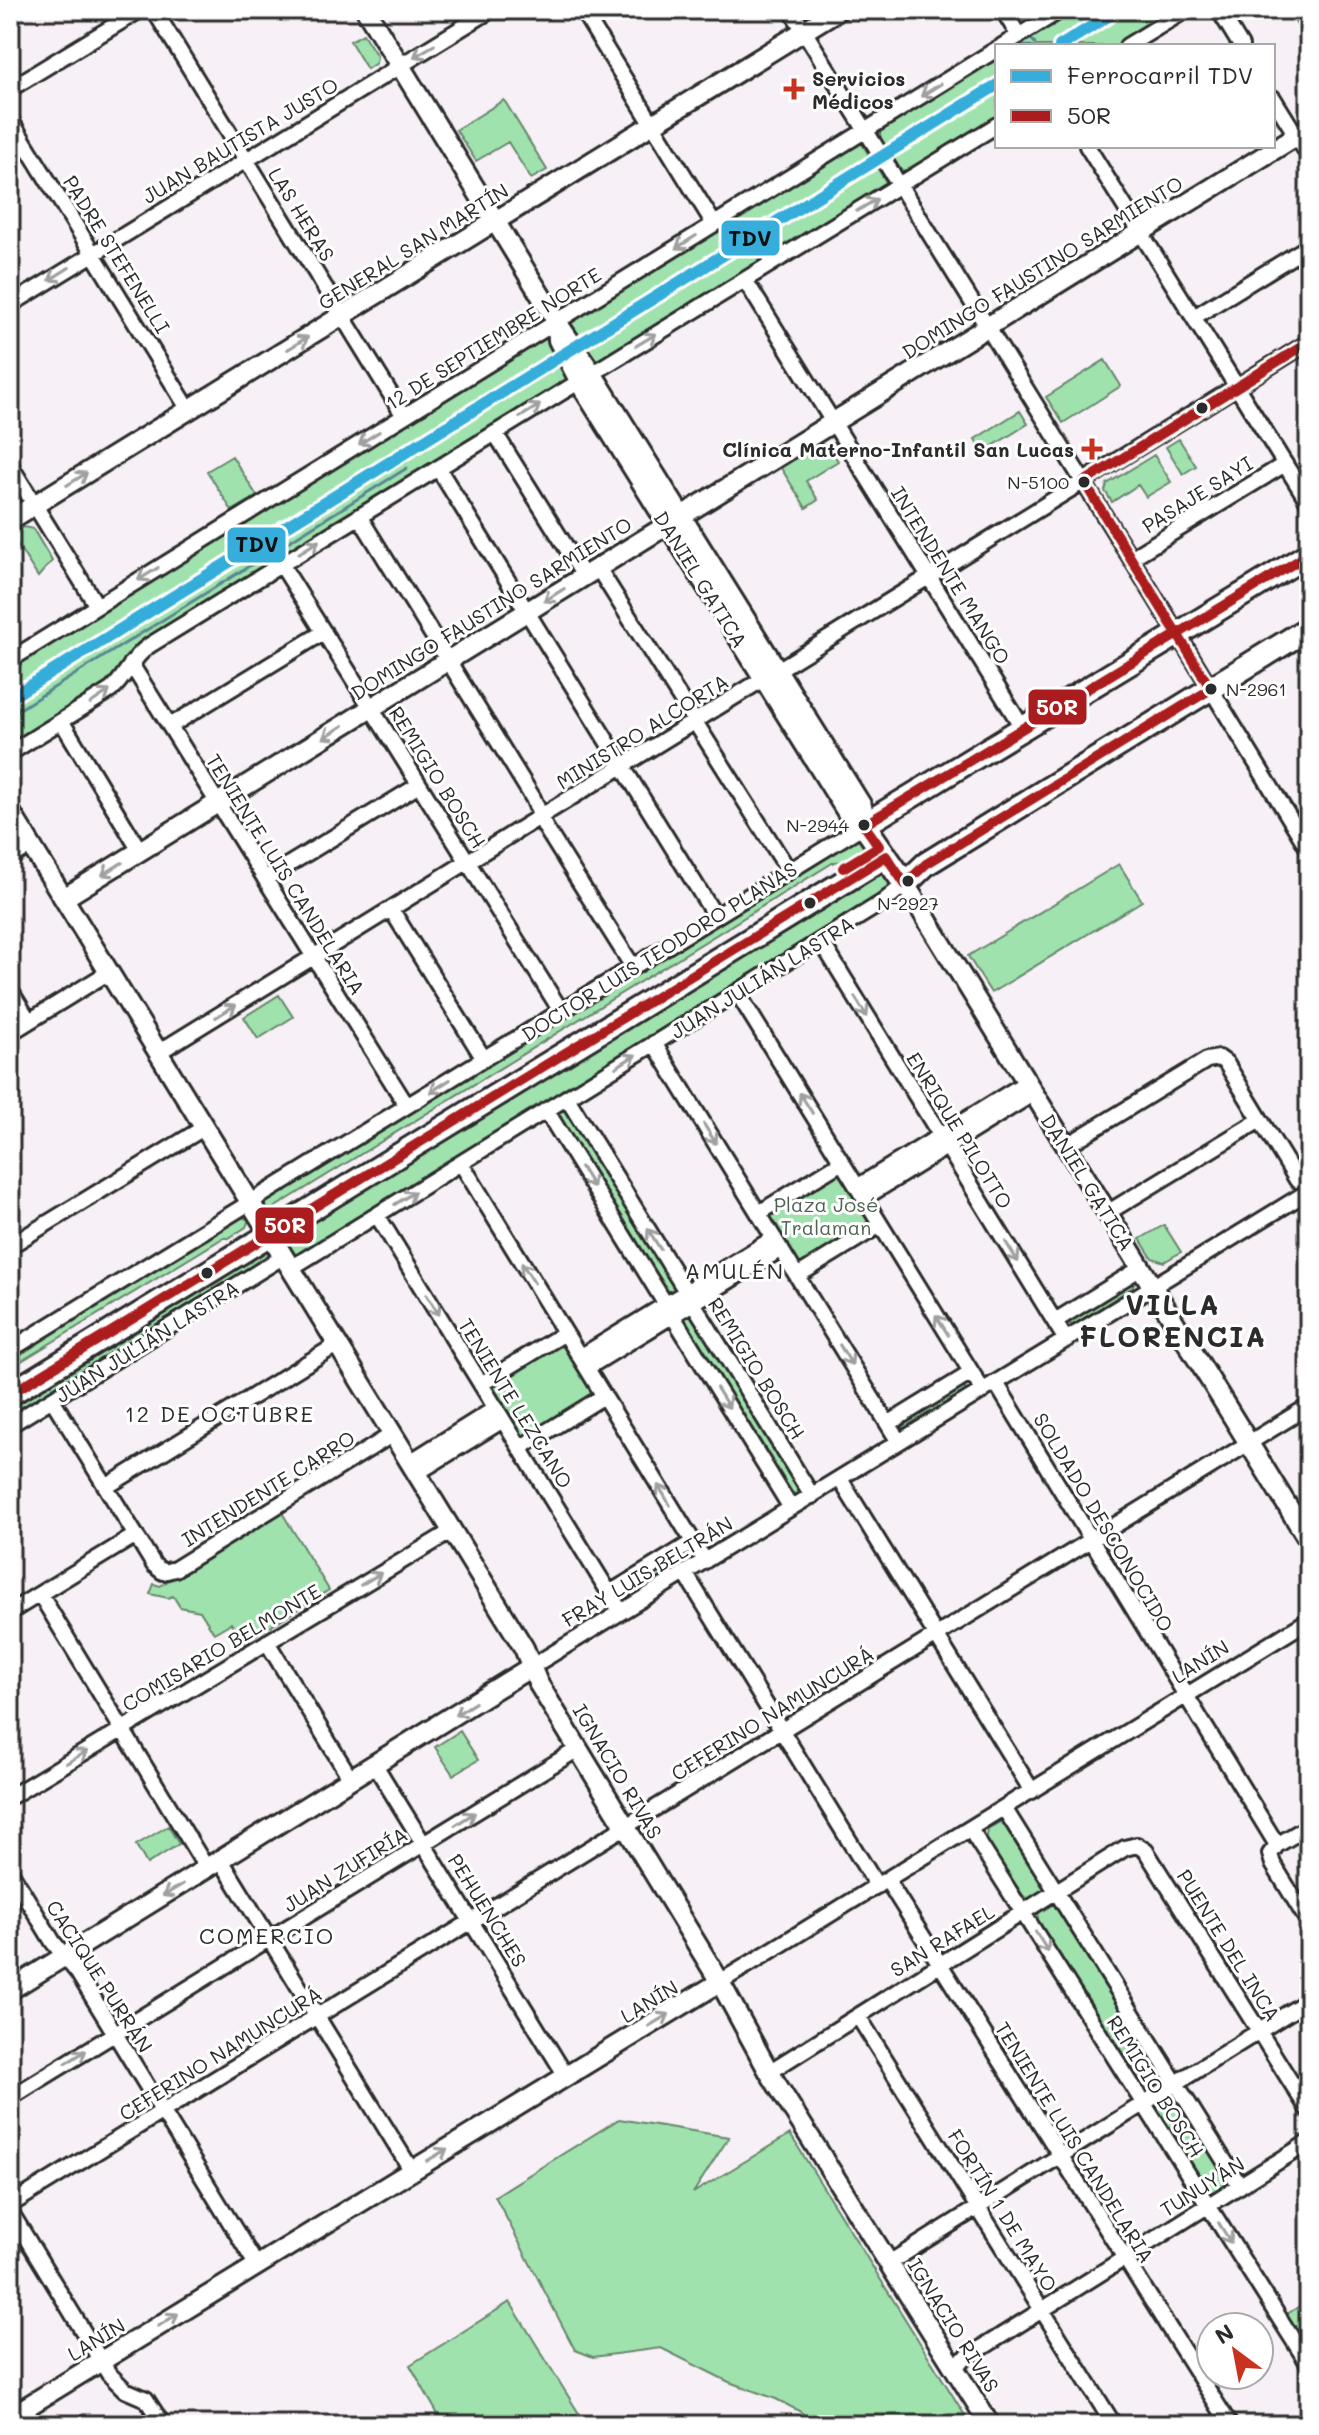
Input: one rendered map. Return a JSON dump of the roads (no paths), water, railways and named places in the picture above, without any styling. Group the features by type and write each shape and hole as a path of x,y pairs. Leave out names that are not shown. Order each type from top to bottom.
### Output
{"highway":[{"name":"DOCTOR LUIS TEODORO PLANAS","path":"864,825 1309,554"},
{"name":"JUAN JULIÁN LASTRA","path":"905,884 926,864 1309,628"},
{"name":"DANIEL GATICA","path":"864,825 905,884"},
{"path":"10,1394 267,1229 882,851"},
{"path":"10,1379 267,1229"}],"main road":[{"name":"DANIEL GATICA","path":"366,10 557,322 566,331 586,377 771,675 850,817 864,825"},
{"name":"GENERAL SAN MARTÍN","path":"10,520 838,10"},
{"name":"DOMINGO FAUSTINO SARMIENTO","path":"64,898 1303,132"},
{"name":"IGNACIO RIVAS","path":"10,811 526,1652 531,1667 578,1749 720,1982 769,2072 990,2425"},
{"name":"DANIEL GATICA","path":"905,884 1309,1541"},
{"name":"FRAY LUIS BELTRÁN","path":"10,1990 531,1667"},
{"name":"LANÍN","path":"10,2417 720,1982"}],"street":[{"path":"10,89 140,10"},
{"name":"LAS HERAS","path":"154,10 341,316"},
{"name":"JUAN BAUTISTA JUSTO","path":"10,305 491,10"},
{"path":"582,10 714,224"},
{"path":"791,10 1309,850"},
{"path":"1003,10 1019,36"},
{"path":"1005,44 1061,10"},
{"path":"1130,44 1186,10"},
{"path":"1219,10 1240,44"},
{"name":"12 DE SEPTIEMBRE NORTE","path":"10,660 995,50"},
{"path":"1275,100 1303,132 1309,156"},
{"name":"PADRE STEFENELLI","path":"10,119 189,410"},
{"path":"10,753 111,690 150,645 995,126"},
{"path":"1088,148 1309,503"},
{"path":"1194,317 1309,246"},
{"name":"INTENDENTE MANGO","path":"745,280 1022,727"},
{"path":"341,316 404,416"},
{"name":"MINISTRO ALCORTA","path":"159,1052 1309,342"},
{"path":"495,433 695,722 789,871"},
{"name":"PASAJE SAYI","path":"1131,558 1285,464"},
{"path":"10,465 97,606"},
{"path":"438,468 715,916"},
{"path":"359,516 633,967"},
{"name":"REMIGIO BOSCH","path":"281,564 561,1011"},
{"path":"170,726 324,632"},
{"name":"TENIENTE LUIS CANDELARIA","path":"131,664 407,1106"},
{"path":"62,722 140,851"},
{"path":"265,879 419,785"},
{"name":"DOCTOR LUIS TEODORO PLANAS","path":"12,1344 251,1202 864,825"},
{"path":"10,858 31,845"},
{"name":"JUAN JULIÁN LASTRA","path":"10,1425 288,1262 377,1215 821,941 883,902 905,884"},
{"path":"391,909 484,1059"},
{"name":"ENRIQUE PILOTTO","path":"821,941 1066,1340"},
{"path":"10,1033 109,972"},
{"path":"10,990 29,1021"},
{"path":"737,992 983,1391"},
{"path":"654,1043 899,1442"},
{"path":"1066,1146 1210,1058 1219,1058 1226,1063 1297,1180"},
{"path":"860,1192 1030,1088"},
{"name":"REMIGIO BOSCH","path":"567,1098 812,1496"},
{"path":"546,1110 791,1508"},
{"path":"1107,1213 1260,1120"},
{"path":"10,1246 205,1127"},
{"path":"759,1213 842,1162"},
{"path":"461,1163 705,1561"},
{"name":"FRAY LUIS BELTRÁN","path":"531,1667 1308,1194"},
{"name":"TENIENTE LEZCANO","path":"377,1215 621,1612"},
{"path":"797,1276 880,1225"},
{"path":"583,1363 777,1244"},
{"path":"1055,1321 1141,1268"},
{"path":"481,1384 565,1333"},
{"path":"106,1487 338,1344"},
{"path":"888,1424 971,1373"},
{"name":"SOLDADO DESCONOCIDO","path":"996,1383 1186,1696 1273,1850 1273,1864 1309,1923"},
{"path":"520,1448 604,1396"},
{"path":"10,1612 136,1535 52,1399"},
{"name":"CEFERINO NAMUNCURÁ","path":"10,2208 1309,1406"},
{"path":"413,1467 500,1414"},
{"name":"INTENDENTE CARRO","path":"136,1535 154,1565 163,1572 175,1569 393,1434"},
{"path":"840,1479 1032,1791"},
{"name":"COMISARIO BELMONTE","path":"10,1797 452,1531"},
{"name":"FRAY LUIS BELTRÁN","path":"610,1593 693,1542"},
{"name":"TENIENTE LUIS CANDELARIA","path":"685,1573 782,1731 882,1883 940,1964 1230,2425"},
{"path":"40,1594 122,1730 269,1939 412,2171"},
{"name":"LANÍN","path":"720,1982 1309,1620"},
{"path":"267,1642 351,1779"},
{"name":"JUAN ZUFIRÍA","path":"10,2098 578,1749"},
{"name":"PEHUENCHES","path":"375,1765 566,2076"},
{"name":"REMIGIO BOSCH","path":"1004,1808 1240,2186"},
{"path":"1273,1850 1309,1826"},
{"name":"REMIGIO BOSCH","path":"970,1829 1309,2365"},
{"name":"SAN RAFAEL","path":"769,2072 1125,1848 1137,1845"},
{"name":"PUENTE DEL INCA","path":"1137,1845 1146,1851 1309,2111"},
{"name":"CACIQUE PURRÁN","path":"10,1871 78,1973 257,2266"},
{"path":"889,2263 1309,2000"},
{"name":"FORTÍN 1 DE MAYO","path":"858,2016 1114,2425"},
{"name":"TUNUYÁN","path":"953,2366 1309,2142"},
{"path":"10,2208 101,2361 119,2385 151,2403 163,2425"}],"waterway":[{"path":"1027,35 1035,43"},
{"path":"10,715 407,468"}],"rail line":[{"name":"TDV","path":"1063,44 1118,10"},
{"name":"TDV","path":"10,698 995,86"}],"place":[{"name":"Servicios Médicos","path":"794,89"},
{"name":"Clínica Materno-Infantil San Lucas","path":"1092,449"},
{"name":"N-5100","path":"1084,482"},
{"name":"N-2961","path":"1211,689"},
{"name":"N-2944","path":"864,825"},
{"name":"N-2927","path":"908,881"}],"district":[{"name":"AMULÉN","path":"735,1270"},
{"name":"VILLA FLORENCIA","path":"1173,1320"},
{"name":"12 DE OCTUBRE","path":"220,1413"},
{"name":"COMERCIO","path":"267,1935"}],"park label":[{"name":"Plaza José Tralaman","path":"826,1216"}]}
